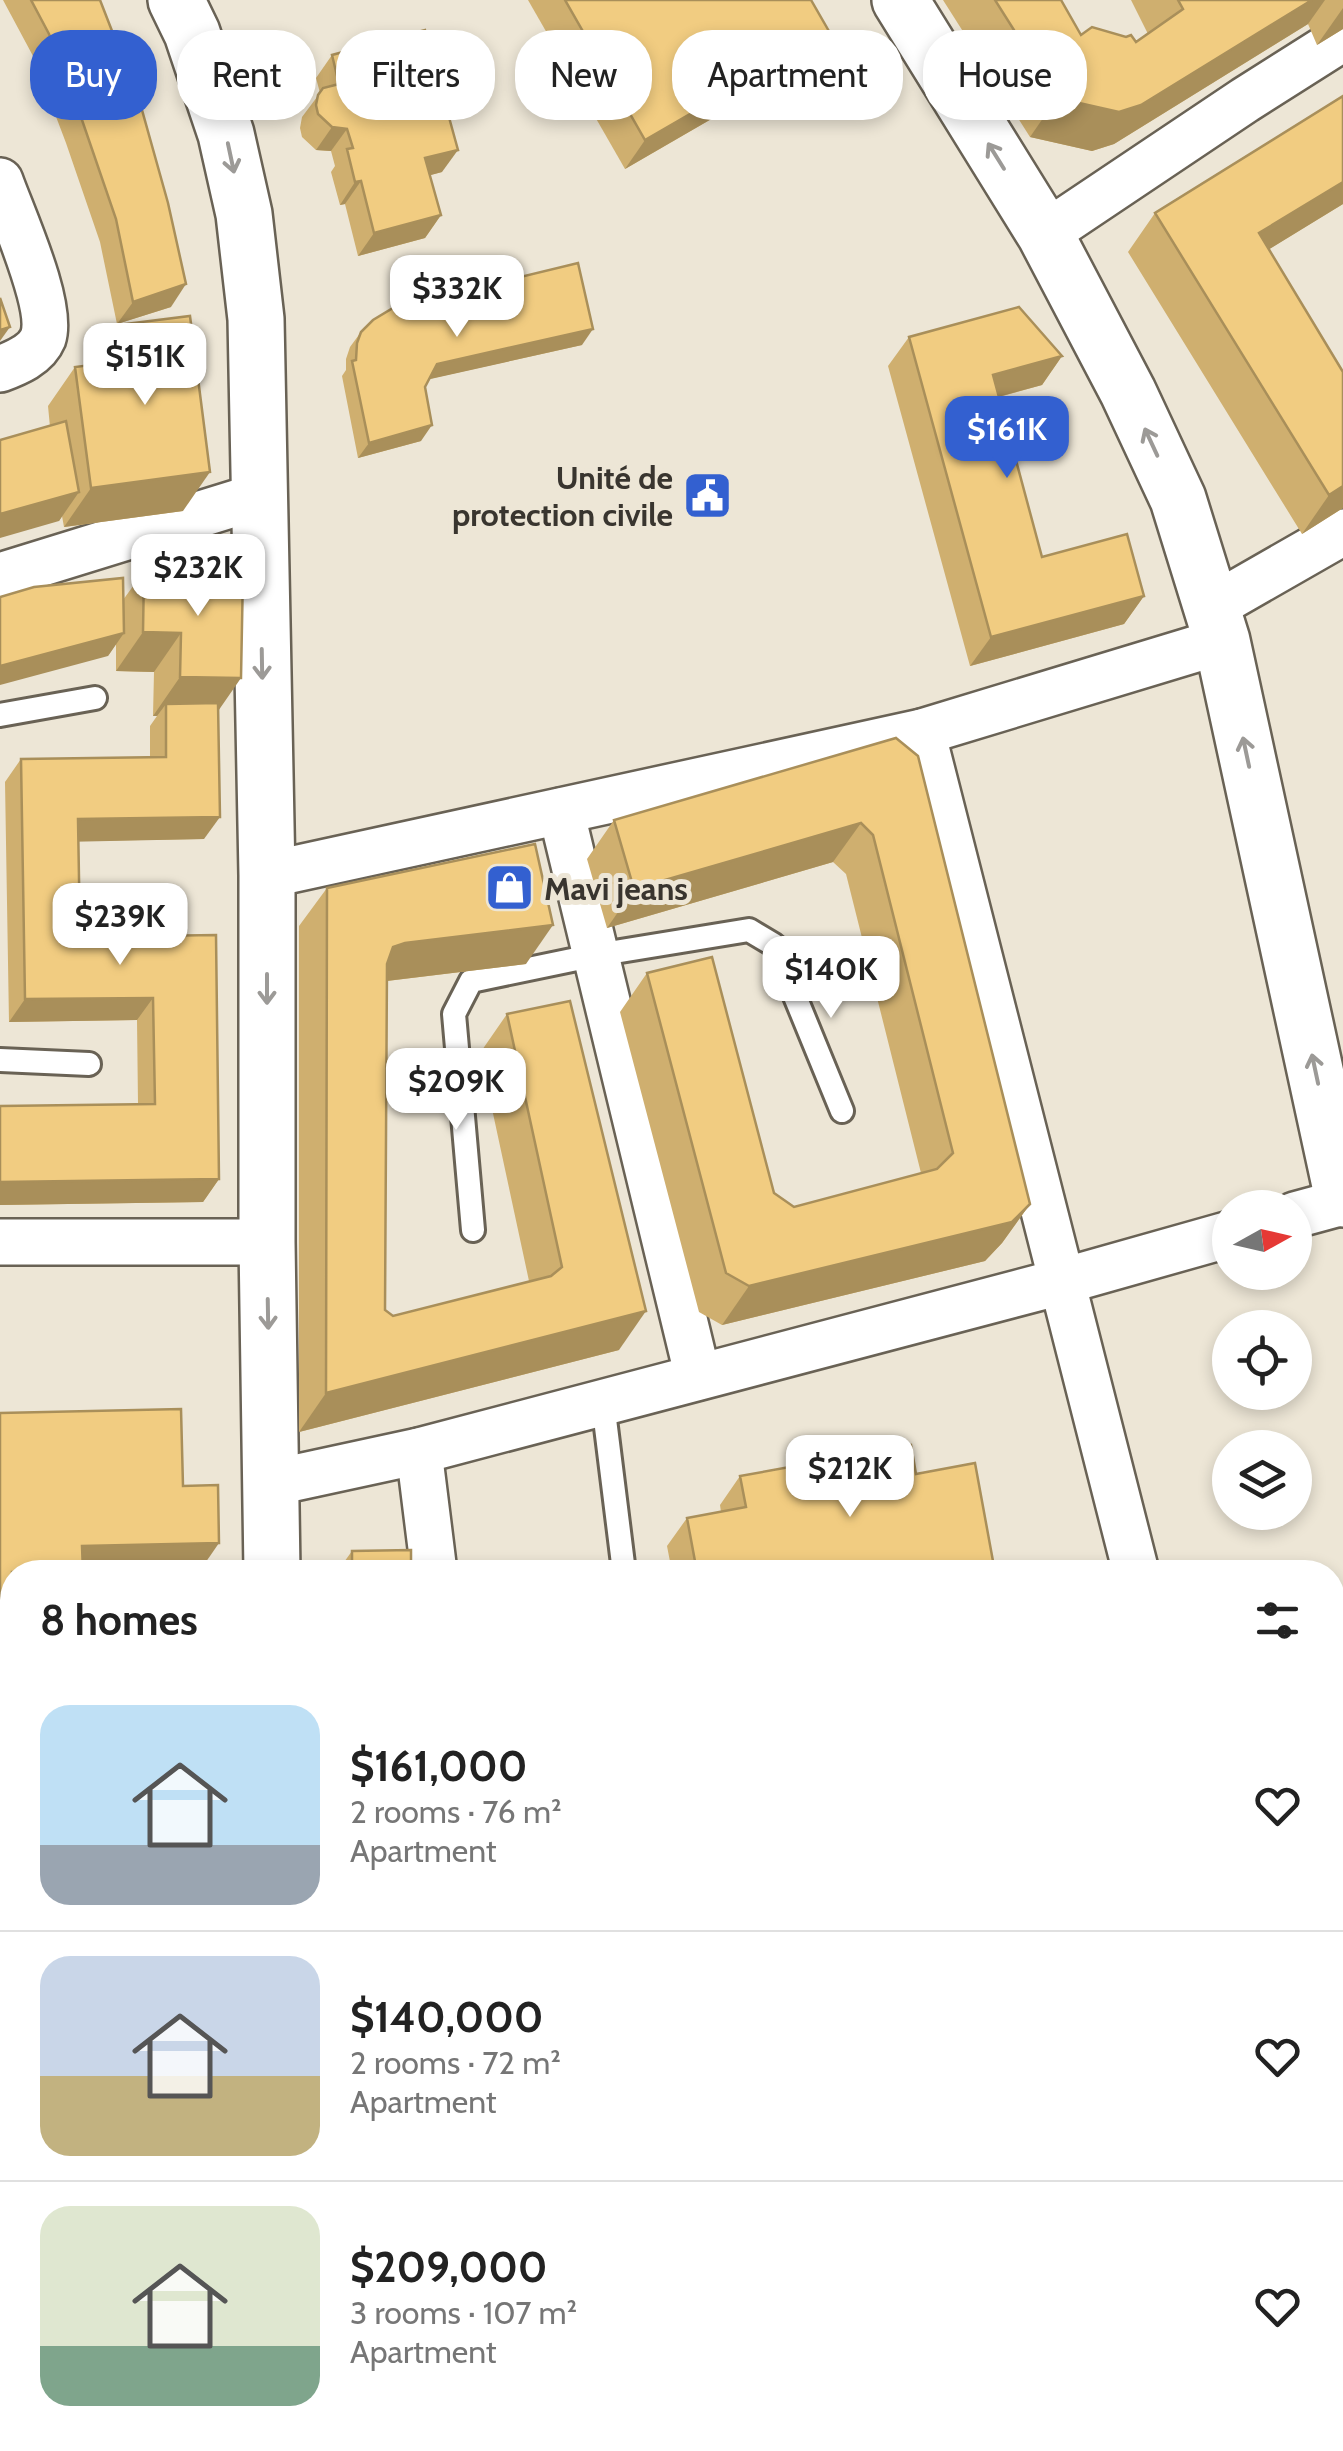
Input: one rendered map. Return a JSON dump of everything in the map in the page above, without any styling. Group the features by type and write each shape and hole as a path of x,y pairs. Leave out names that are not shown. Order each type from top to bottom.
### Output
{"main road":[{"path":"176,0 192,33 226,134 244,214 256,320 267,875 272,1560"},
{"path":"900,0 1044,234 1128,392 1178,499 1217,624 1343,1200"}],"street":[{"path":"1044,234 1343,38"},
{"path":"0,181 46,317 42,339 32,353 0,369"},
{"path":"0,576 259,496"},
{"path":"267,875 922,732 1217,624 1343,532"},
{"path":"922,732 1133,1560"},
{"path":"561,811 698,1377"},
{"path":"1312,1210 1343,1200"},
{"path":"271,1483 420,1452 1212,1239"},
{"path":"0,1242 267,1242"},
{"path":"420,1452 433,1560"}],"lane":[{"path":"0,715 95,698"},
{"path":"473,1230 454,1014 471,981 596,955 749,930 774,944 842,1111"},
{"path":"0,1060 89,1064"},
{"path":"602,1403 622,1560"}],"building":[{"path":"31,0 100,0 112,30 47,30"},
{"path":"565,0 811,0 828,30 672,30 672,120 680,120 645,140 634,120 652,120 652,30 582,30"},
{"path":"995,0 1061,0 1078,30 1014,30"},
{"path":"1178,0 1312,0 1141,105 1119,112 1087,105 1087,31 1092,27 1131,35 1136,42 1183,9"},
{"path":"336,85 336,120 450,120 458,150 425,158 441,215 374,233 361,181 355,182 347,149 353,148 347,129 332,127 318,114 316,105 323,88"},
{"path":"1343,96 1343,182 1259,233 1343,372 1343,486 1329,495 1155,213"},
{"path":"82,120 145,120 186,284 133,302 116,219"},
{"path":"578,263 593,329 437,364 425,387 432,425 369,443 352,361 356,360 361,332 373,320 393,308"},
{"path":"0,298 10,327 0,330"},
{"path":"1019,307 1062,356 993,375 1042,557 1127,534 1144,596 991,637 909,337"},
{"path":"190,316 210,472 91,488 75,367 130,360 125,324"},
{"path":"66,421 79,492 0,514 0,440"},
{"path":"144,571 243,573 241,678 180,677 181,633 143,632"},
{"path":"123,578 124,633 0,666 0,597 34,587"},
{"path":"218,703 220,817 78,819 80,937 216,935 219,1179 0,1182 0,1106 155,1104 153,998 25,999 21,759 166,757 166,704"},
{"path":"896,738 918,756 1030,1204 1012,1222 749,1286 726,1273 647,973 712,957 774,1193 794,1207 937,1169 953,1153 873,835 861,823 634,889 614,820"},
{"path":"535,844 553,925 405,943 393,947 387,964 385,1310 393,1316 551,1276 562,1267 507,1014 570,1001 646,1311 326,1393 327,888"},
{"path":"181,1409 183,1486 218,1485 219,1543 82,1546 83,1560 0,1560 0,1413"},
{"path":"911,1445 916,1474 975,1463 993,1560 695,1560 687,1518 746,1507 740,1476"},
{"path":"411,1550 411,1560 352,1560 352,1551"}],"place":[{"name":"Unité de protection civile","path":"708,495"},
{"name":"Mavi jeans","path":"509,888"}]}
